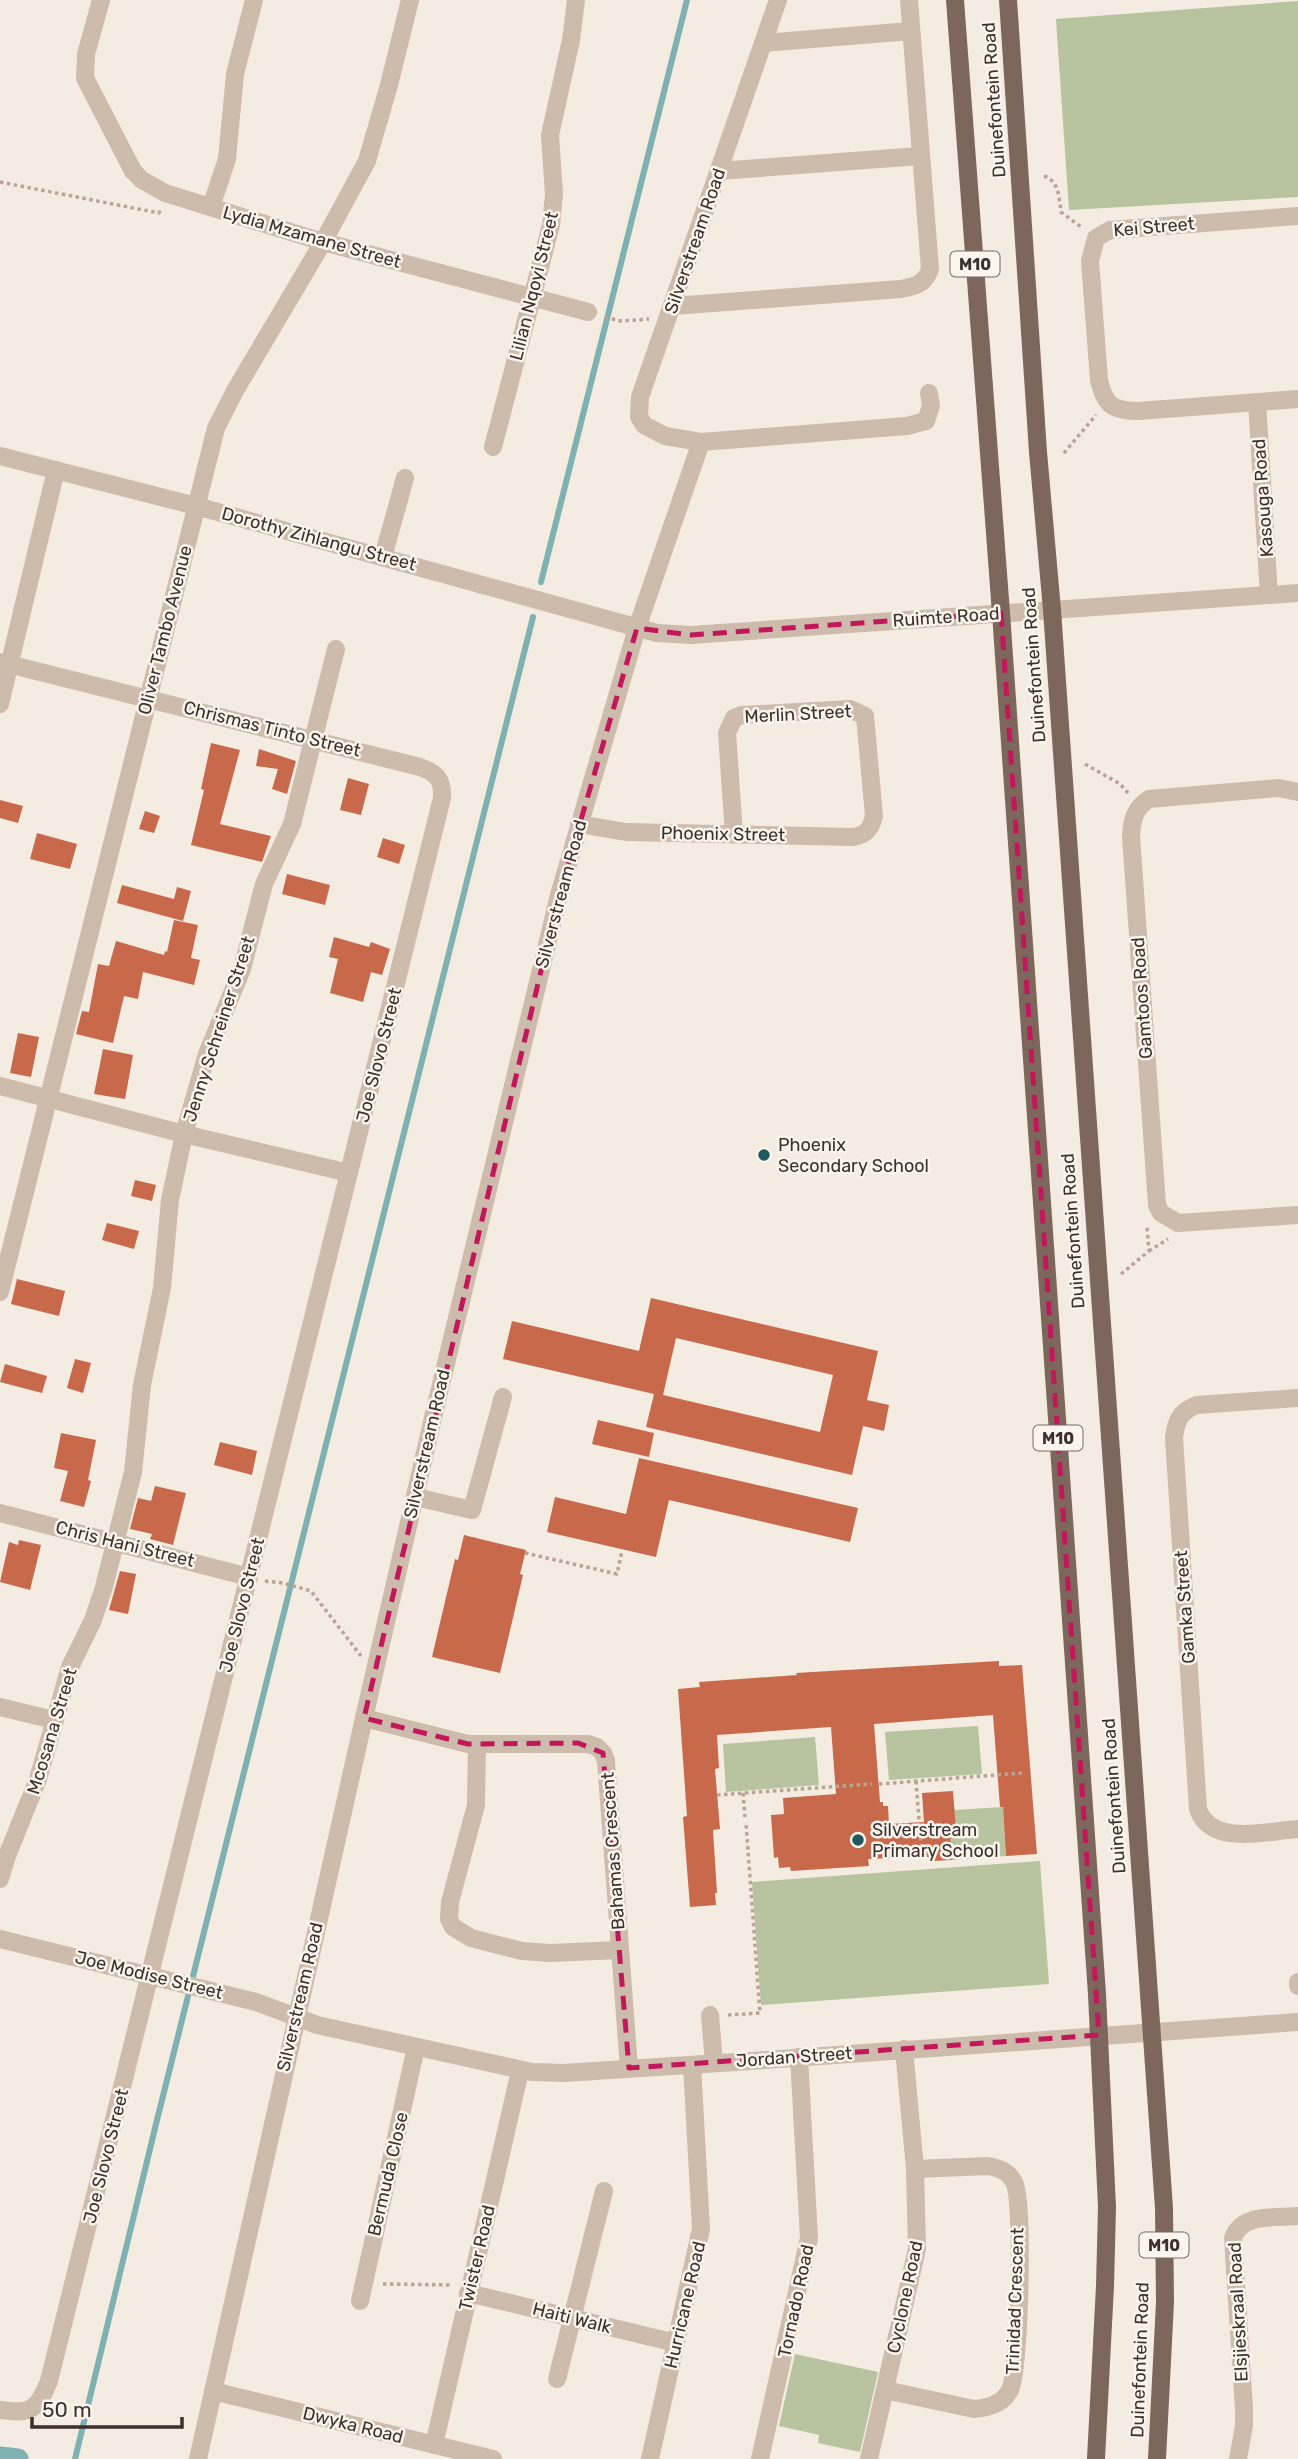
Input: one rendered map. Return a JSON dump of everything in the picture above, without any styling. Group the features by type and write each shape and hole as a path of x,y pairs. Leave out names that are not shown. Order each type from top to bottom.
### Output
{"main road":[{"name":"Duinefontein Road","path":"955,0 1001,613 1099,2035 1107,2207 1096,2459"},
{"name":"Duinefontein Road","path":"1009,0 1038,453 1052,610 1164,2208 1164,2316 1157,2459"}],"street":[{"name":"Lydia Mzamane Street","path":"101,0 84,66 85,78 133,170 142,180 165,192 211,208 323,242 592,313"},
{"path":"211,208 226,159 235,74 254,0"},
{"name":"Oliver Tambo Avenue","path":"0,1292 216,428 367,161 410,0"},
{"name":"Lilian Nqoyi Street","path":"493,447 553,209 550,135 571,40 576,0"},
{"name":"Silverstream Road","path":"778,0 640,397 639,417 644,425 665,436 701,442 920,424 930,416 929,393"},
{"path":"671,311 901,289 921,284 927,278 930,269 909,0"},
{"path":"763,43 911,31"},
{"path":"719,171 920,156"},
{"name":"Kei Street","path":"1103,408 1090,261 1093,243 1100,234 1115,229 1298,216"},
{"path":"1103,408 1138,411 1298,399"},
{"name":"Kasouga Road","path":"1257,402 1269,595"},
{"name":"Silverstream Road","path":"198,2459 363,1718 559,895 637,628 701,442"},
{"name":"Dorothy Zihlangu Street","path":"0,456 383,556 637,628"},
{"path":"0,704 5,663 56,470"},
{"path":"383,556 405,478"},
{"name":"Ruimte Road","path":"637,628 657,633 691,635 1298,593"},
{"name":"Jenny Schreiner Street","path":"116,1542 133,1472 144,1372 162,1287 170,1200 184,1134 207,1054 242,969 264,884 292,824 336,649"},
{"name":"Chrismas Tinto Street","path":"5,663 314,739 431,771 440,780 442,798"},
{"name":"Merlin Street","path":"734,835 727,733 734,718 743,715 850,709 862,712 867,720 874,816 867,831"},
{"name":"Gamtoos Road","path":"1298,792 1279,788 1149,799 1139,805 1134,813 1131,836 1157,1205 1161,1213 1178,1223 1298,1215"},
{"name":"Joe Slovo Street","path":"0,2410 16,2412 33,2409 39,2403 49,2381 442,798"},
{"name":"Phoenix Street","path":"579,824 626,832 734,835 853,837 867,831"},
{"path":"0,1086 349,1173"},
{"path":"415,1497 472,1510 503,1397"},
{"name":"Gamka Street","path":"1298,1398 1197,1405 1187,1409 1179,1417 1174,1438 1198,1809 1202,1819 1212,1828 1232,1834 1298,1829"},
{"name":"Chris Hani Street","path":"0,1513 249,1577"},
{"name":"Mcosana Street","path":"0,1879 38,1779 70,1667 93,1620 116,1542"},
{"path":"0,1707 54,1720"},
{"name":"Bahamas Crescent","path":"363,1718 460,1743 477,1745 578,1742 597,1747 603,1753 606,1761 629,2068"},
{"path":"477,1745 475,1805 450,1902 449,1919 453,1927 471,1938 522,1951 550,1953 620,1950"},
{"name":"Joe Modise Street","path":"0,1939 208,1989 296,2016"},
{"path":"710,2015 714,2063"},
{"name":"Jordan Street","path":"296,2016 317,2025 520,2071 564,2073 1298,2022"},
{"name":"Bermuda Close","path":"359,2301 416,2047"},
{"name":"Cyclone Road","path":"869,2459 918,2249 915,2169 904,2049"},
{"name":"Tornado Road","path":"760,2459 809,2238 799,2057"},
{"name":"Hurricane Road","path":"650,2459 701,2229 692,2065"},
{"name":"Twister Road","path":"434,2445 465,2290 520,2071"},
{"name":"Trinidad Crescent","path":"885,2389 974,2409 985,2409 998,2404 1006,2397 1014,2378 1019,2276 1018,2193 1015,2182 999,2168 988,2166 915,2169"},
{"path":"557,2379 604,2191"},
{"name":"Elsjieskraal Road","path":"1238,2459 1244,2409 1233,2238 1236,2229 1244,2222 1298,2216"},
{"name":"Haiti Walk","path":"465,2290 676,2343"},
{"name":"Dwyka Road","path":"213,2391 494,2459"}],"path":[{"path":"1044,176 1051,178 1059,191 1061,212 1083,228"},
{"path":"0,182 159,213 165,192"},
{"path":"592,313 620,321 671,311"},
{"path":"1064,453 1103,408"},
{"path":"1085,764 1120,783 1130,794"},
{"path":"1147,1226 1149,1251"},
{"path":"1121,1273 1176,1234"},
{"path":"525,1553 617,1574 622,1551"},
{"path":"283,1583 310,1591 360,1655 366,1658"},
{"path":"879,1784 1022,1773"},
{"path":"916,1781 921,1845"},
{"path":"717,1795 872,1784"},
{"path":"743,1792 745,1817"},
{"path":"710,2015 760,2013 746,1823"},
{"path":"381,2284 465,2290"}],"highlighted area":[{"path":"1001,613 1099,2035 629,2068 603,1753 578,1743 468,1744 364,1718 559,895 637,628 691,635"}],"green space":[{"path":"1298,1 1298,197 1069,210 1056,19"},
{"path":"978,1726 982,1774 889,1780 885,1732"},
{"path":"815,1737 819,1785 726,1792 723,1744"},
{"path":"1003,1807 1006,1856 952,1860 950,1830 956,1830 954,1810"},
{"path":"1040,1861 1049,1984 761,2005 752,1882"},
{"path":"795,2354 878,2372 860,2452 818,2443 819,2435 779,2426"}],"building":[{"path":"211,743 240,750 220,824 271,836 262,862 191,845 204,790 201,789"},
{"path":"259,749 296,761 287,794 272,789 278,769 256,766"},
{"path":"348,778 369,784 361,815 340,810"},
{"path":"0,800 23,806 18,823 0,818"},
{"path":"145,811 160,816 154,833 139,829"},
{"path":"37,833 77,844 70,869 30,859"},
{"path":"383,838 405,845 399,864 377,857"},
{"path":"287,874 330,885 325,905 282,894"},
{"path":"122,885 174,899 177,887 191,891 183,921 117,903"},
{"path":"174,920 198,925 191,958 200,960 194,985 143,972 138,999 124,996 113,1043 76,1034 82,1011 89,1012 98,964 109,966 116,941 164,955"},
{"path":"334,937 369,947 371,942 390,949 382,975 371,972 363,1002 330,993 338,959 329,957"},
{"path":"18,1033 39,1037 31,1077 10,1073"},
{"path":"103,1049 133,1055 125,1099 94,1094"},
{"path":"135,1180 156,1185 152,1201 131,1196"},
{"path":"107,1223 139,1231 134,1249 102,1240"},
{"path":"17,1279 65,1291 59,1316 11,1304"},
{"path":"651,1298 878,1351 867,1400 889,1405 884,1431 863,1426 852,1475 646,1427 654,1394 503,1359 512,1321 639,1351","holes":["676,1338 833,1375 820,1432 663,1395"]},
{"path":"75,1359 91,1363 83,1393 67,1388"},
{"path":"5,1364 47,1376 42,1393 0,1382"},
{"path":"598,1420 654,1433 649,1457 592,1444"},
{"path":"61,1433 96,1440 88,1480 91,1481 84,1507 60,1501 68,1471 54,1468"},
{"path":"220,1442 257,1451 252,1475 214,1465"},
{"path":"639,1458 858,1508 850,1542 669,1500 656,1557 547,1532 555,1497 626,1514"},
{"path":"155,1486 186,1493 173,1545 150,1539 152,1534 130,1529 138,1498 151,1501"},
{"path":"464,1535 526,1550 520,1574 523,1575 500,1673 432,1657 455,1559 458,1560"},
{"path":"19,1540 41,1545 30,1590 0,1582 9,1542 18,1545"},
{"path":"120,1571 136,1574 128,1614 109,1610"},
{"path":"999,1661 999,1666 1022,1665 1037,1854 1006,1856 993,1715 874,1724 880,1802 883,1802 883,1806 888,1806 889,1824 924,1822 922,1793 953,1791 956,1830 950,1830 952,1860 933,1861 933,1857 927,1857 926,1851 892,1853 892,1858 868,1859 869,1866 791,1871 790,1867 779,1868 778,1857 774,1858 771,1815 784,1814 783,1798 836,1794 831,1727 717,1735 719,1768 715,1769 720,1829 713,1830 716,1905 690,1907 678,1689 700,1687 699,1682 797,1675 796,1673"}],"waterway":[{"path":"541,582 687,0"},
{"path":"75,2459 157,2120 533,617"},
{"path":"0,2457 18,2459"}],"place":[{"name":"Phoenix Secondary School","path":"764,1155"},
{"name":"Silverstream Primary School","path":"858,1840"}]}
